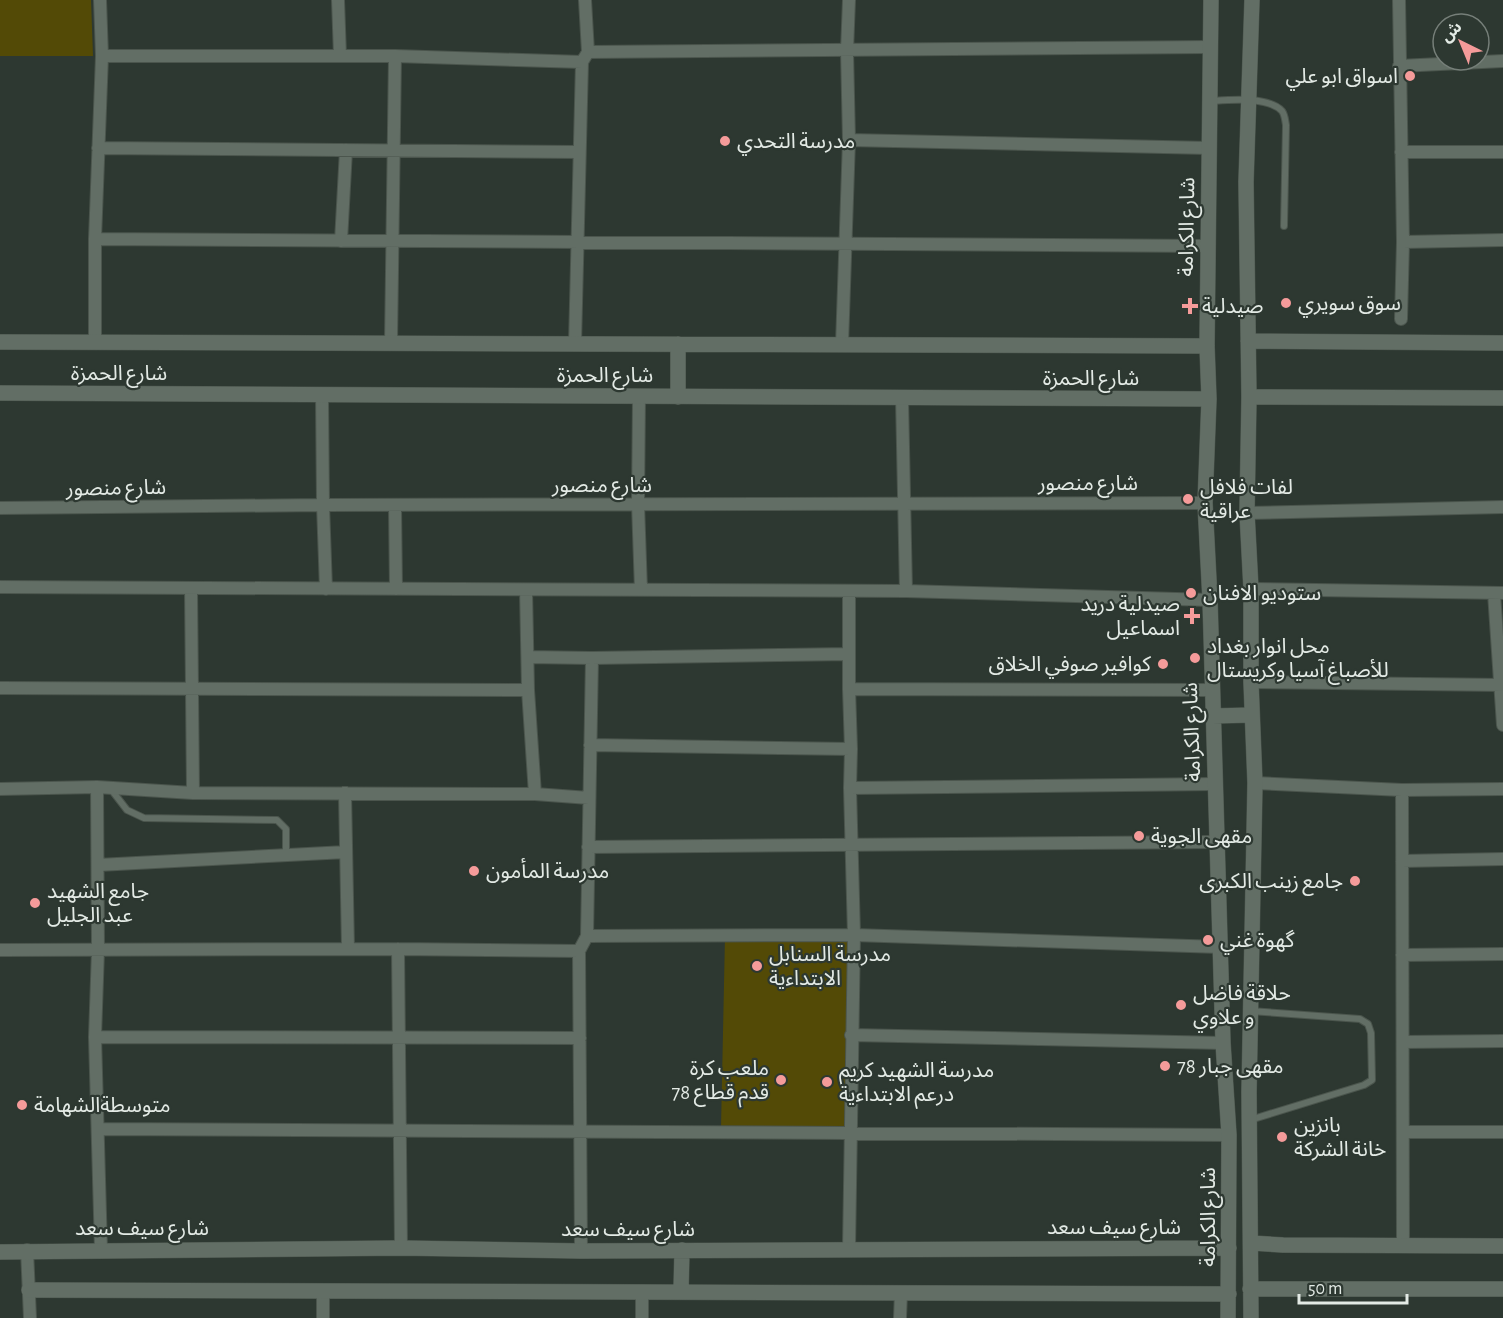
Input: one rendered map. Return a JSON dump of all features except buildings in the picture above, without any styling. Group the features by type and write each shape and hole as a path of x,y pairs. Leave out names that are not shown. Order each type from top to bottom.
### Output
{"street":[{"path":"95,343 95,239 102,56 100,0"},
{"path":"338,0 340,56"},
{"path":"575,344 578,153 585,57 585,0"},
{"path":"842,345 849,140 847,51 849,0"},
{"name":"شارع الكرامة","path":"1210,0 1207,346 1209,399 1205,503 1228,1135 1228,1318"},
{"name":"شارع الكرامة","path":"1251,1318 1250,1011 1255,783 1251,682 1251,589 1246,513 1249,397 1246,182 1252,0"},
{"path":"1399,0 1403,242 1401,319"},
{"path":"102,56 585,57 847,51 1209,47"},
{"path":"391,344 395,56"},
{"path":"1399,66 1503,61"},
{"path":"849,140 1209,148"},
{"path":"98,148 578,153"},
{"path":"341,241 346,150"},
{"path":"1401,152 1503,152"},
{"path":"95,239 1208,246"},
{"path":"1403,242 1503,240"},
{"path":"1248,341 1503,343"},
{"name":"شارع الحمزة","path":"0,342 1207,346"},
{"path":"678,344 678,397"},
{"name":"شارع الحمزة","path":"0,393 1209,399"},
{"path":"322,395 326,589"},
{"path":"639,396 638,504 641,590"},
{"path":"1249,397 1503,398"},
{"path":"902,398 906,591"},
{"name":"شارع منصور","path":"0,508 1205,503"},
{"path":"395,505 396,589"},
{"path":"1246,513 1503,507"},
{"path":"0,587 906,591 1210,600"},
{"path":"191,588 194,793"},
{"path":"1251,589 1499,593 1503,725"},
{"path":"526,590 528,690 535,794"},
{"path":"849,591 850,846 854,935 849,1132 849,1248"},
{"path":"528,657 849,654"},
{"path":"581,1251 579,951 587,936 592,658"},
{"path":"1251,682 1502,685"},
{"path":"0,688 528,690"},
{"path":"849,689 1211,690"},
{"path":"1212,716 1252,715"},
{"path":"590,745 851,749"},
{"path":"1255,783 1402,789 1503,789"},
{"path":"850,788 1214,784"},
{"path":"0,789 97,787 194,793 535,794 589,798"},
{"path":"97,787 98,950 95,1036 101,1250"},
{"path":"1402,789 1403,1246"},
{"path":"345,793 348,949"},
{"path":"588,847 1216,842"},
{"path":"98,865 346,852"},
{"path":"1402,861 1503,859"},
{"path":"587,936 854,935 1220,947"},
{"path":"398,949 400,1248"},
{"path":"0,950 579,951"},
{"path":"1402,955 1503,954"},
{"path":"851,1035 1223,1043"},
{"path":"95,1036 580,1038"},
{"path":"1403,1042 1503,1041"},
{"path":"98,1130 1228,1135"},
{"path":"1403,1132 1503,1132"},
{"path":"1251,1243 1503,1246"},
{"name":"شارع سيف سعد","path":"0,1252 400,1248 581,1251 1229,1248"},
{"path":"27,1250 30,1318"},
{"path":"681,1291 682,1250"},
{"path":"1250,1289 1503,1289"},
{"path":"29,1290 1229,1294"},
{"path":"323,1291 323,1318"},
{"path":"642,1291 642,1318"},
{"path":"900,1318 901,1292"}],"lane":[{"path":"1209,101 1248,100 1274,105 1284,113 1286,125 1284,226"},
{"path":"111,788 127,810 144,818 277,820 286,829 286,855"},
{"path":"1250,1011 1360,1019 1368,1024 1371,1033 1372,1080 1250,1120"}],"shaded area":[{"path":"0,0 91,0 93,56 0,56"},
{"path":"854,935 849,1132 721,1128 725,936"}],"place":[{"name":"اسواق ابو علي","path":"1410,76"},
{"name":"مدرسة التحدي","path":"725,141"},
{"name":"سوق سويري","path":"1286,303"},
{"name":"صيدلية","path":"1190,306"},
{"name":"لفات فلافل عراقية","path":"1188,499"},
{"name":"ستوديو الافنان","path":"1191,593"},
{"name":"صيدلية دريد اسماعيل","path":"1192,616"},
{"name":"محل انوار بغداد للأصباغ آسيا وكريستال","path":"1195,658"},
{"name":"كوافير صوفي الخلاق","path":"1163,664"},
{"name":"مقهى الجوية","path":"1139,836"},
{"name":"مدرسة المأمون","path":"474,871"},
{"name":"جامع زينب الكبرى","path":"1355,881"},
{"name":"جامع الشهيد عبد الجليل","path":"35,903"},
{"name":"گهوة غني","path":"1208,940"},
{"name":"مدرسة السنابل الابتداءية","path":"757,966"},
{"name":"حلاقة فاضل و علاوي","path":"1181,1005"},
{"name":"مقهى جبار 78","path":"1165,1066"},
{"name":"ملعب كرة قدم قطاع 78","path":"781,1080"},
{"name":"مدرسة الشهيد كريم درعم الابتداءية","path":"827,1082"},
{"name":"متوسطةالشهامة","path":"22,1105"},
{"name":"بانزين خانة الشركة","path":"1282,1137"}]}
